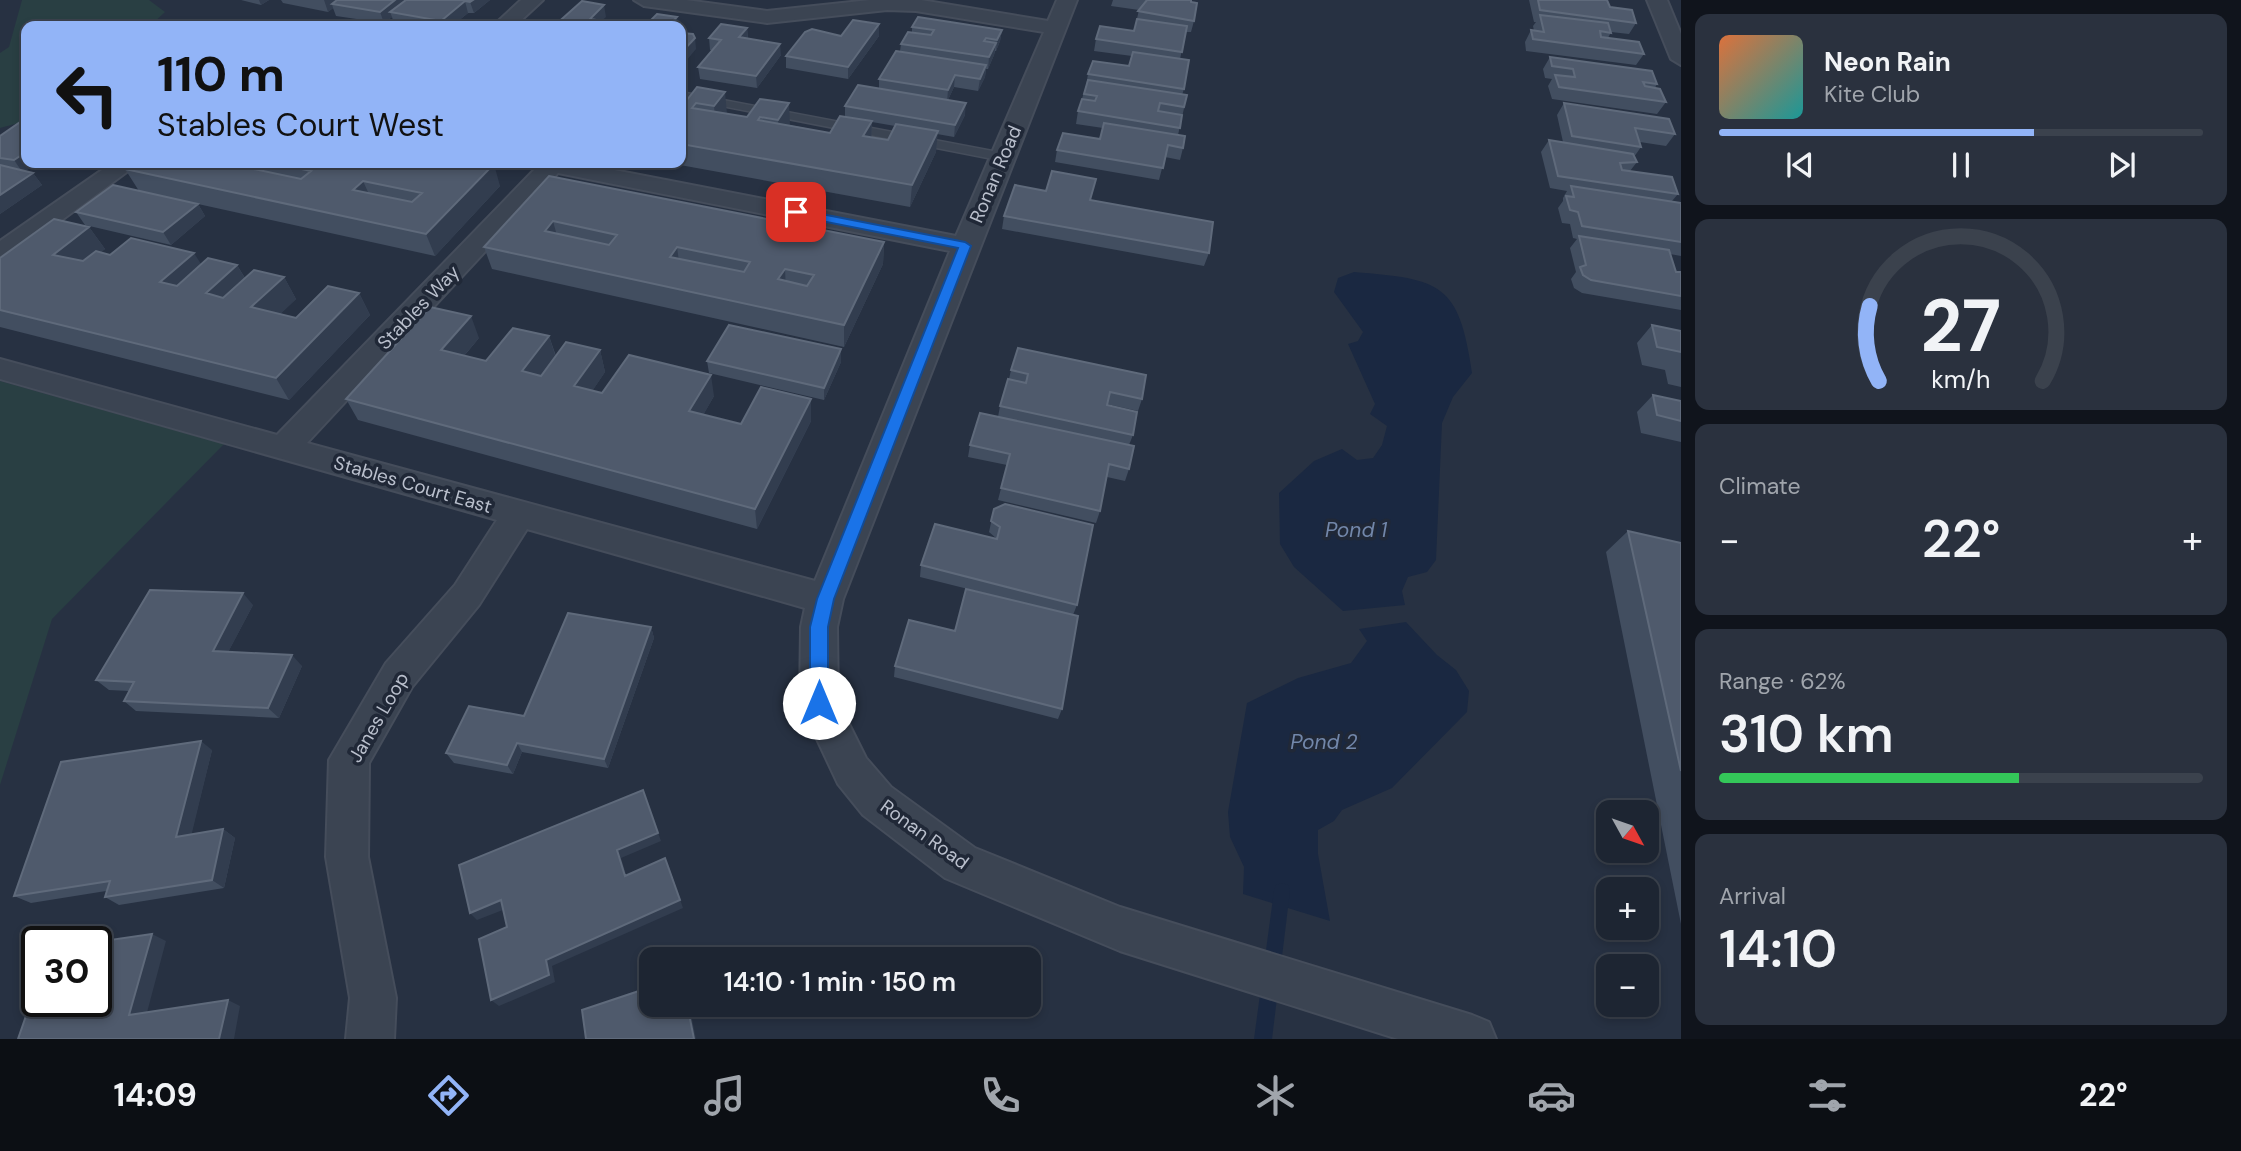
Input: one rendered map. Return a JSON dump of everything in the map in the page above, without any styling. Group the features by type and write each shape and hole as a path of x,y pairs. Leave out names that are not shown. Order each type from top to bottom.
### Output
{"street":[{"path":"509,21 533,0"},
{"path":"644,0 767,17 912,2 1062,14"},
{"path":"1657,0 1681,59"},
{"name":"Ronan Road","path":"1062,14 965,246 825,599 819,627 819,703 852,771 877,801 960,863 1120,929 1472,1039"},
{"path":"0,253 120,168"},
{"name":"Stables Way","path":"283,448 544,168"},
{"path":"568,168 965,246"},
{"name":"Stables Court East","path":"0,369 825,599"},
{"name":"Janes Loop","path":"370,1039 373,998 347,857 349,760 399,675 467,596 519,514"}],"lane":[{"path":"686,95 1003,157"}],"green space":[{"path":"22,0 149,0 165,12 155,21 21,21 21,122 0,128 0,53 9,47"},
{"path":"0,381 224,444 52,619 0,785"}],"water":[{"name":"Pond 1","path":"1354,272 1407,278 1426,283 1441,291 1452,303 1460,320 1472,373 1453,397 1442,423 1436,560 1427,572 1408,577 1402,591 1405,605 1343,611 1294,567 1280,544 1279,493 1314,461 1342,449 1357,460 1373,458 1382,445 1387,426 1370,414 1375,404 1348,344 1358,341 1363,332 1334,292 1338,278"},
{"name":"Pond 2","path":"1406,622 1437,655 1456,670 1469,691 1467,712 1392,788 1342,810 1334,821 1318,830 1318,854 1330,921 1243,894 1244,867 1230,837 1228,812 1247,703 1298,678 1351,663 1367,641 1359,629"}],"building":[{"path":"337,0 395,0 380,12 332,4"},
{"path":"406,0 473,0 465,1 441,21 390,12"},
{"path":"1147,0 1191,0 1197,3 1194,21 1138,11"},
{"path":"1538,0 1607,0 1610,7 1632,10 1636,23 1540,10"},
{"path":"582,1 604,5 590,19 602,21 560,21"},
{"path":"657,14 677,17 673,21 650,21"},
{"path":"1540,15 1608,23 1611,33 1600,31 1601,37 1639,42 1644,54 1533,39 1531,30 1544,32"},
{"path":"918,17 1002,30 997,40 986,38 984,41 996,43 989,57 901,44 908,32 931,35 934,30 912,27"},
{"path":"1137,19 1187,26 1182,52 1096,39 1100,26 1134,31"},
{"path":"853,20 879,24 848,67 786,56 805,32 812,29 841,36"},
{"path":"721,24 747,28 739,37 780,44 756,76 698,67 721,40 709,38"},
{"path":"686,33 693,34 695,38 686,48"},
{"path":"896,51 986,65 980,79 955,75 948,90 879,79"},
{"path":"1133,52 1189,60 1184,89 1088,74 1093,61 1129,66"},
{"path":"1550,57 1652,71 1657,84 1643,82 1645,86 1660,89 1666,102 1559,87 1555,75 1575,77 1573,69 1552,66"},
{"path":"1088,80 1187,95 1184,107 1160,103 1158,111 1182,115 1180,128 1078,111 1082,99 1095,101 1097,96 1084,94"},
{"path":"858,85 966,103 955,125 845,106"},
{"path":"697,87 725,92 714,106 696,103 692,108 747,117 760,99 789,103 778,120 760,117 758,120 830,133 840,116 872,121 863,136 888,140 896,124 938,131 912,185 686,145 686,101"},
{"path":"1564,103 1669,119 1675,134 1635,128 1641,147 1572,136"},
{"path":"21,121 21,155 14,160 0,158 0,136"},
{"path":"1104,123 1185,136 1183,148 1168,145 1163,168 1057,150 1063,133 1100,139"},
{"path":"1549,140 1633,154 1637,162 1620,163 1622,170 1672,177 1678,194 1558,176"},
{"path":"0,165 33,173 0,195"},
{"path":"249,168 301,179 311,171 297,168 490,168 426,234 125,169","holes":["363,181 422,193 412,202 353,190"]},
{"path":"1052,171 1096,179 1090,200 1213,222 1209,253 1004,216 1015,185 1046,191"},
{"path":"549,176 884,242 844,325 484,247","holes":["553,221 617,235 609,245 545,231","677,247 750,262 744,272 670,257","785,269 814,275 807,286 778,279"]},
{"path":"113,185 198,204 163,232 76,212"},
{"path":"1571,186 1681,203 1681,242 1582,226 1578,212 1570,210 1566,196 1574,197"},
{"path":"54,219 89,227 53,255 83,261 96,251 110,255 131,238 194,253 160,282 177,286 208,258 237,265 206,293 223,298 254,270 284,277 251,307 296,318 328,286 359,293 276,378 0,310 0,258"},
{"path":"1579,236 1669,250 1676,272 1681,272 1681,296 1591,280 1583,275 1580,267 1586,265"},
{"path":"430,307 471,316 441,350 486,361 513,328 549,336 522,371 541,376 566,342 600,350 574,386 602,393 629,355 711,375 689,411 741,424 761,387 811,399 755,509 346,399"},
{"path":"729,325 841,349 824,388 707,361"},
{"path":"1652,325 1681,331 1681,352 1657,347"},
{"path":"1018,348 1146,375 1142,399 1110,392 1107,405 1137,412 1133,435 1000,406 1008,379 1026,383 1028,374 1011,370"},
{"path":"1653,395 1681,401 1681,421 1657,415"},
{"path":"980,413 1134,446 1129,469 1109,464 1100,511 1001,488 1010,454 970,445"},
{"path":"1005,504 1093,525 1077,605 921,565 935,524 997,539 1000,527 991,521 994,509"},
{"path":"1628,531 1681,543 1681,771"},
{"path":"966,589 1078,616 1062,709 895,666 909,620 955,631"},
{"path":"150,590 243,593 213,651 292,655 268,708 124,701 134,682 96,680"},
{"path":"568,613 651,627 604,759 517,743 507,765 446,753 469,706 524,716"},
{"path":"201,741 176,837 223,829 212,880 105,897 110,881 14,896 61,762"},
{"path":"643,790 658,833 617,850 625,876 665,858 680,900 546,960 549,975 491,1000 479,939 507,927 501,900 470,913 459,865"},
{"path":"152,934 129,1015 228,1000 219,1039 18,1039 26,1017 112,1017 112,940"},
{"path":"639,991 639,1017 690,1017 694,1039 586,1039 582,1010"}],"waterway":[{"path":"1263,1039 1282,891"}],"route":[{"path":"796,212 965,246 825,599 819,627 819,703"}]}
